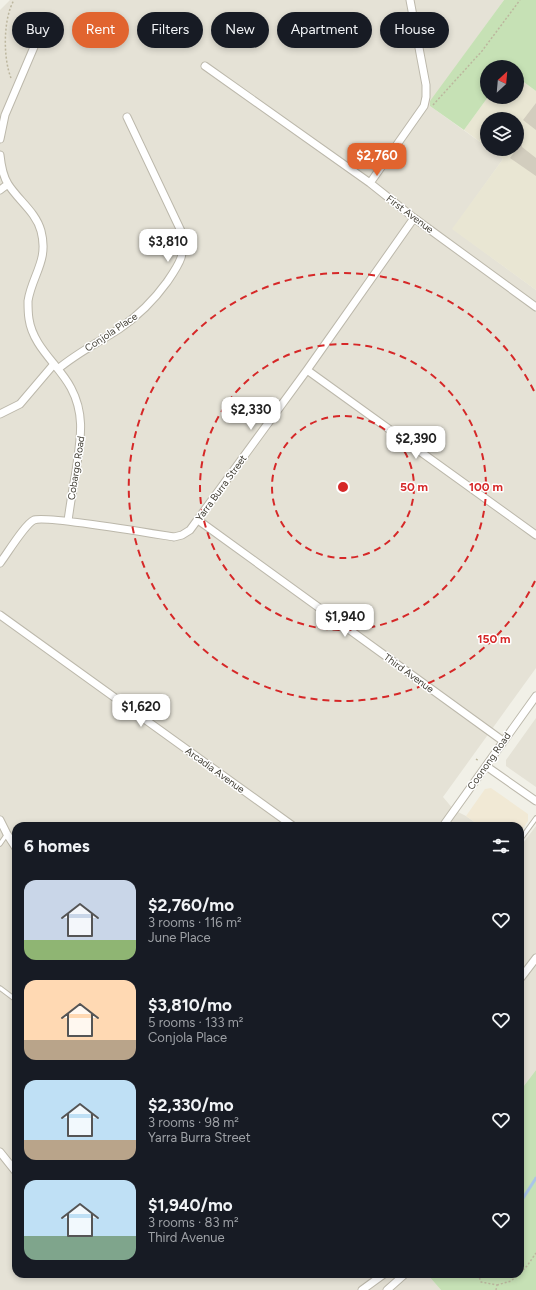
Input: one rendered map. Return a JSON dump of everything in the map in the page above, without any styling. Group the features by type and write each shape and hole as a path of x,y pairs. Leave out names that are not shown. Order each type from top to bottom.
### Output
{"street":[{"path":"370,183 422,110 426,98 426,85 410,0"},
{"path":"0,139 5,115 34,48"},
{"name":"First Avenue","path":"205,66 370,183 414,218 536,307"},
{"name":"Conjola Place","path":"0,414 20,404 56,367 119,329 142,311 162,289 174,272 182,256 184,243 181,231 127,117"},
{"name":"Cobargo Road","path":"0,155 3,173 8,184 30,212 41,231 43,257 28,301 29,322 35,338 71,388 76,398 80,416 82,433 68,521"},
{"path":"0,190 8,184"},
{"name":"Yarra Burra Street","path":"0,563 26,527 34,520 43,518 174,537 182,535 190,530 414,218"},
{"path":"306,370 536,535"},
{"name":"Third Avenue","path":"198,520 503,741"},
{"name":"Arcadia Avenue","path":"0,615 287,822"},
{"name":"Coonong Road","path":"446,822 536,696"},
{"path":"486,766 536,801"},
{"path":"0,820 12,842"},
{"path":"524,974 536,958"},
{"path":"0,1152 12,1167"},
{"path":"362,1290 378,1278"},
{"path":"387,1290 400,1278"}],"lane":[{"path":"524,834 536,818"},
{"path":"0,844 7,834"},
{"path":"0,988 12,997"}],"path":[{"path":"14,0 10,7 5,28 9,72 16,89"},
{"path":"422,110 430,109 477,57 520,0"},
{"path":"524,1269 536,1253"},
{"path":"480,1278 482,1282 497,1285 511,1281 514,1278"},
{"path":"496,1290 497,1285"}],"shaded area":[{"path":"10,0 504,0 431,101 430,106 480,142 480,156 499,156 503,159 453,229 536,290 536,668 443,797 454,810 474,822 12,822 12,1278 430,1278 441,1290 0,1290 0,10"},
{"path":"524,82 536,91 536,290 452,229 503,159 499,156 524,156 524,112 480,112 480,142 464,130 483,104 524,104"},
{"path":"536,718 536,787 506,766 506,760"},
{"path":"491,788 528,814 528,821 524,827 524,822 474,822 466,816 485,789"},
{"path":"536,826 536,1070 524,1086 524,842"}],"green space":[{"path":"504,0 536,0 536,91 524,82 524,60 480,60 480,104 483,104 464,130 430,106 430,101"},
{"path":"536,1070 536,1290 441,1290 430,1278 524,1278 524,1086"}],"building":[{"path":"536,103 536,130 524,121"},
{"path":"524,149 536,158 536,176 510,158 511,156 524,156"}],"waterway":[{"path":"524,1197 536,1178"}]}
